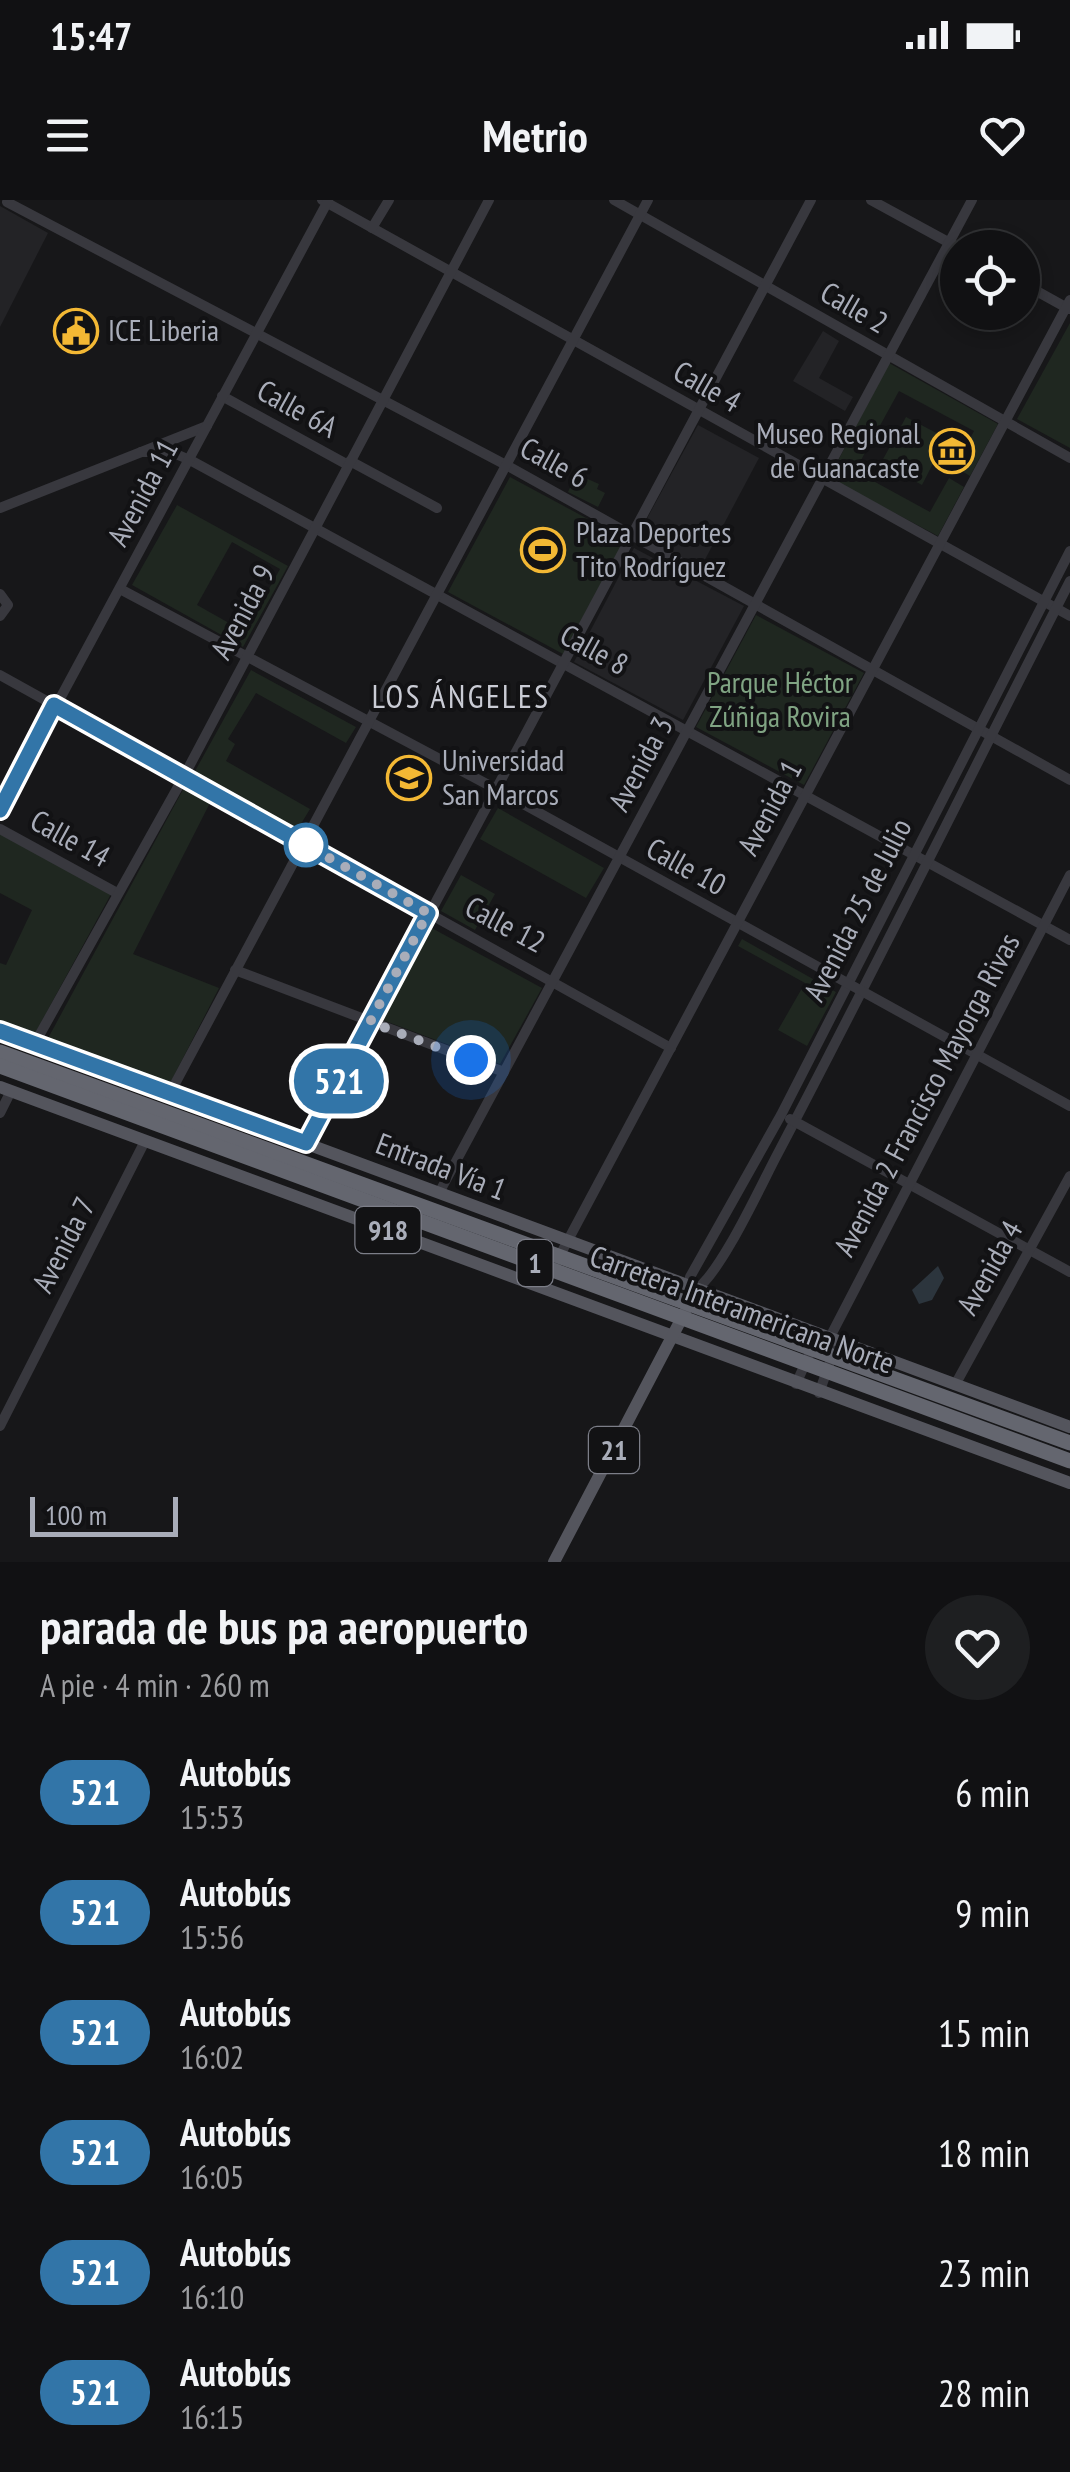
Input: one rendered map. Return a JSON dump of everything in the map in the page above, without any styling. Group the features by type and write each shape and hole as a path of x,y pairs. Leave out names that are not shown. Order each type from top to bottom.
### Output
{"highway":[{"name":"Carretera Interamericana Norte","path":"0,1052 1070,1443"},
{"name":"Carretera Interamericana Norte","path":"0,1066 1070,1461"}],"main road":[{"name":"Entrada Vía 1","path":"0,1030 1070,1427"},
{"path":"6,1089 145,1141"},
{"name":"918","path":"145,1141 673,1337"},
{"name":"Avenida 25 de Julio","path":"673,1337 694,1290"},
{"path":"673,1337 1070,1484"},
{"name":"21","path":"554,1562 673,1337"}],"street":[{"path":"372,228 389,200"},
{"name":"Avenida 9","path":"35,1044 183,778 489,200"},
{"name":"Calle 2","path":"614,200 1070,458"},
{"path":"169,1094 648,200"},
{"path":"306,1143 566,663 810,200"},
{"path":"871,200 940,237"},
{"name":"Avenida 3","path":"960,230 972,200"},
{"name":"Calle 4","path":"325,201 1070,616"},
{"name":"Avenida 11","path":"0,810 325,201"},
{"name":"Calle 6","path":"7,202 508,466 1070,780"},
{"name":"Avenida 3","path":"439,1193 888,356 940,269"},
{"path":"1040,292 1069,306"},
{"name":"Avenida 1","path":"543,1287 1069,306"},
{"name":"Calle 6A","path":"222,396 437,508"},
{"path":"0,508 207,426"},
{"name":"Calle 8","path":"141,452 172,452 190,460 1070,940"},
{"name":"Avenida 25 de Julio","path":"1070,551 782,1114 690,1277 694,1290 704,1284 794,1122 1070,581"},
{"name":"Calle 10","path":"120,589 496,789 1070,1106"},
{"path":"0,594 8,605 0,616"},
{"name":"Calle 12","path":"0,675 670,1048"},
{"name":"Calle 14","path":"0,829 117,893"},
{"name":"Avenida 2 Francisco Mayorga Rivas","path":"829,1339 1070,875"},
{"path":"235,970 504,1072"},
{"path":"0,1114 6,1089"},
{"path":"782,1114 1070,1272"},
{"name":"Avenida 7","path":"0,1426 145,1141"},
{"name":"Avenida 4","path":"954,1385 1070,1176"},
{"path":"796,1384 814,1344 829,1339 834,1351 819,1394"}],"shaded area":[{"path":"0,206 48,233 0,327"},
{"path":"823,331 839,341 819,378 853,397 845,411 793,381"},
{"path":"698,425 759,458 701,567 638,535"},
{"path":"634,548 744,606 683,720 574,662"},
{"path":"938,1266 944,1278 932,1300 919,1304 912,1290"}],"green space":[{"path":"1070,323 1070,448 1017,419"},
{"path":"889,363 998,424 970,476 955,467 974,431 899,391 855,471 930,512 949,478 964,487 938,536 829,478"},
{"path":"906,417 946,438 922,485 881,463"},
{"path":"576,474 599,484 597,489 605,493 598,507 568,492"},
{"path":"510,477 625,539 563,654 448,592"},
{"path":"177,505 288,566 243,647 132,585","holes":["232,542 280,569 245,632 197,605"]},
{"name":"Parque Héctor Zúñiga Rovira","path":"756,615 864,673 804,785 696,727"},
{"path":"251,670 356,727 346,743 256,693 228,739 235,744 226,761 310,809 296,832 194,773"},
{"path":"185,786 212,799 133,954 219,988 164,1095 40,1053"},
{"path":"498,808 604,868 586,898 480,839"},
{"path":"0,834 111,894 33,1037 0,1023 0,963 6,965 32,910 0,893"},
{"path":"461,875 495,894 475,930 441,911"},
{"path":"428,926 542,988 500,1064 380,1019"},
{"path":"742,939 836,992 807,1046 778,1030 805,983 738,946"}],"bus line":[{"name":"521","path":"0,810 54,705 428,913 306,1143 0,1031"}],"place":[{"name":"ICE Liberia","path":"76,331"},
{"name":"Museo Regional de Guanacaste","path":"952,451"},
{"name":"Plaza Deportes Tito Rodríguez","path":"543,550"},
{"name":"Universidad San Marcos","path":"409,778"}],"district":[{"name":"LOS ÁNGELES","path":"461,697"}],"route":[{"path":"306,845 302,843 428,913 370,1022 471,1060"}]}
